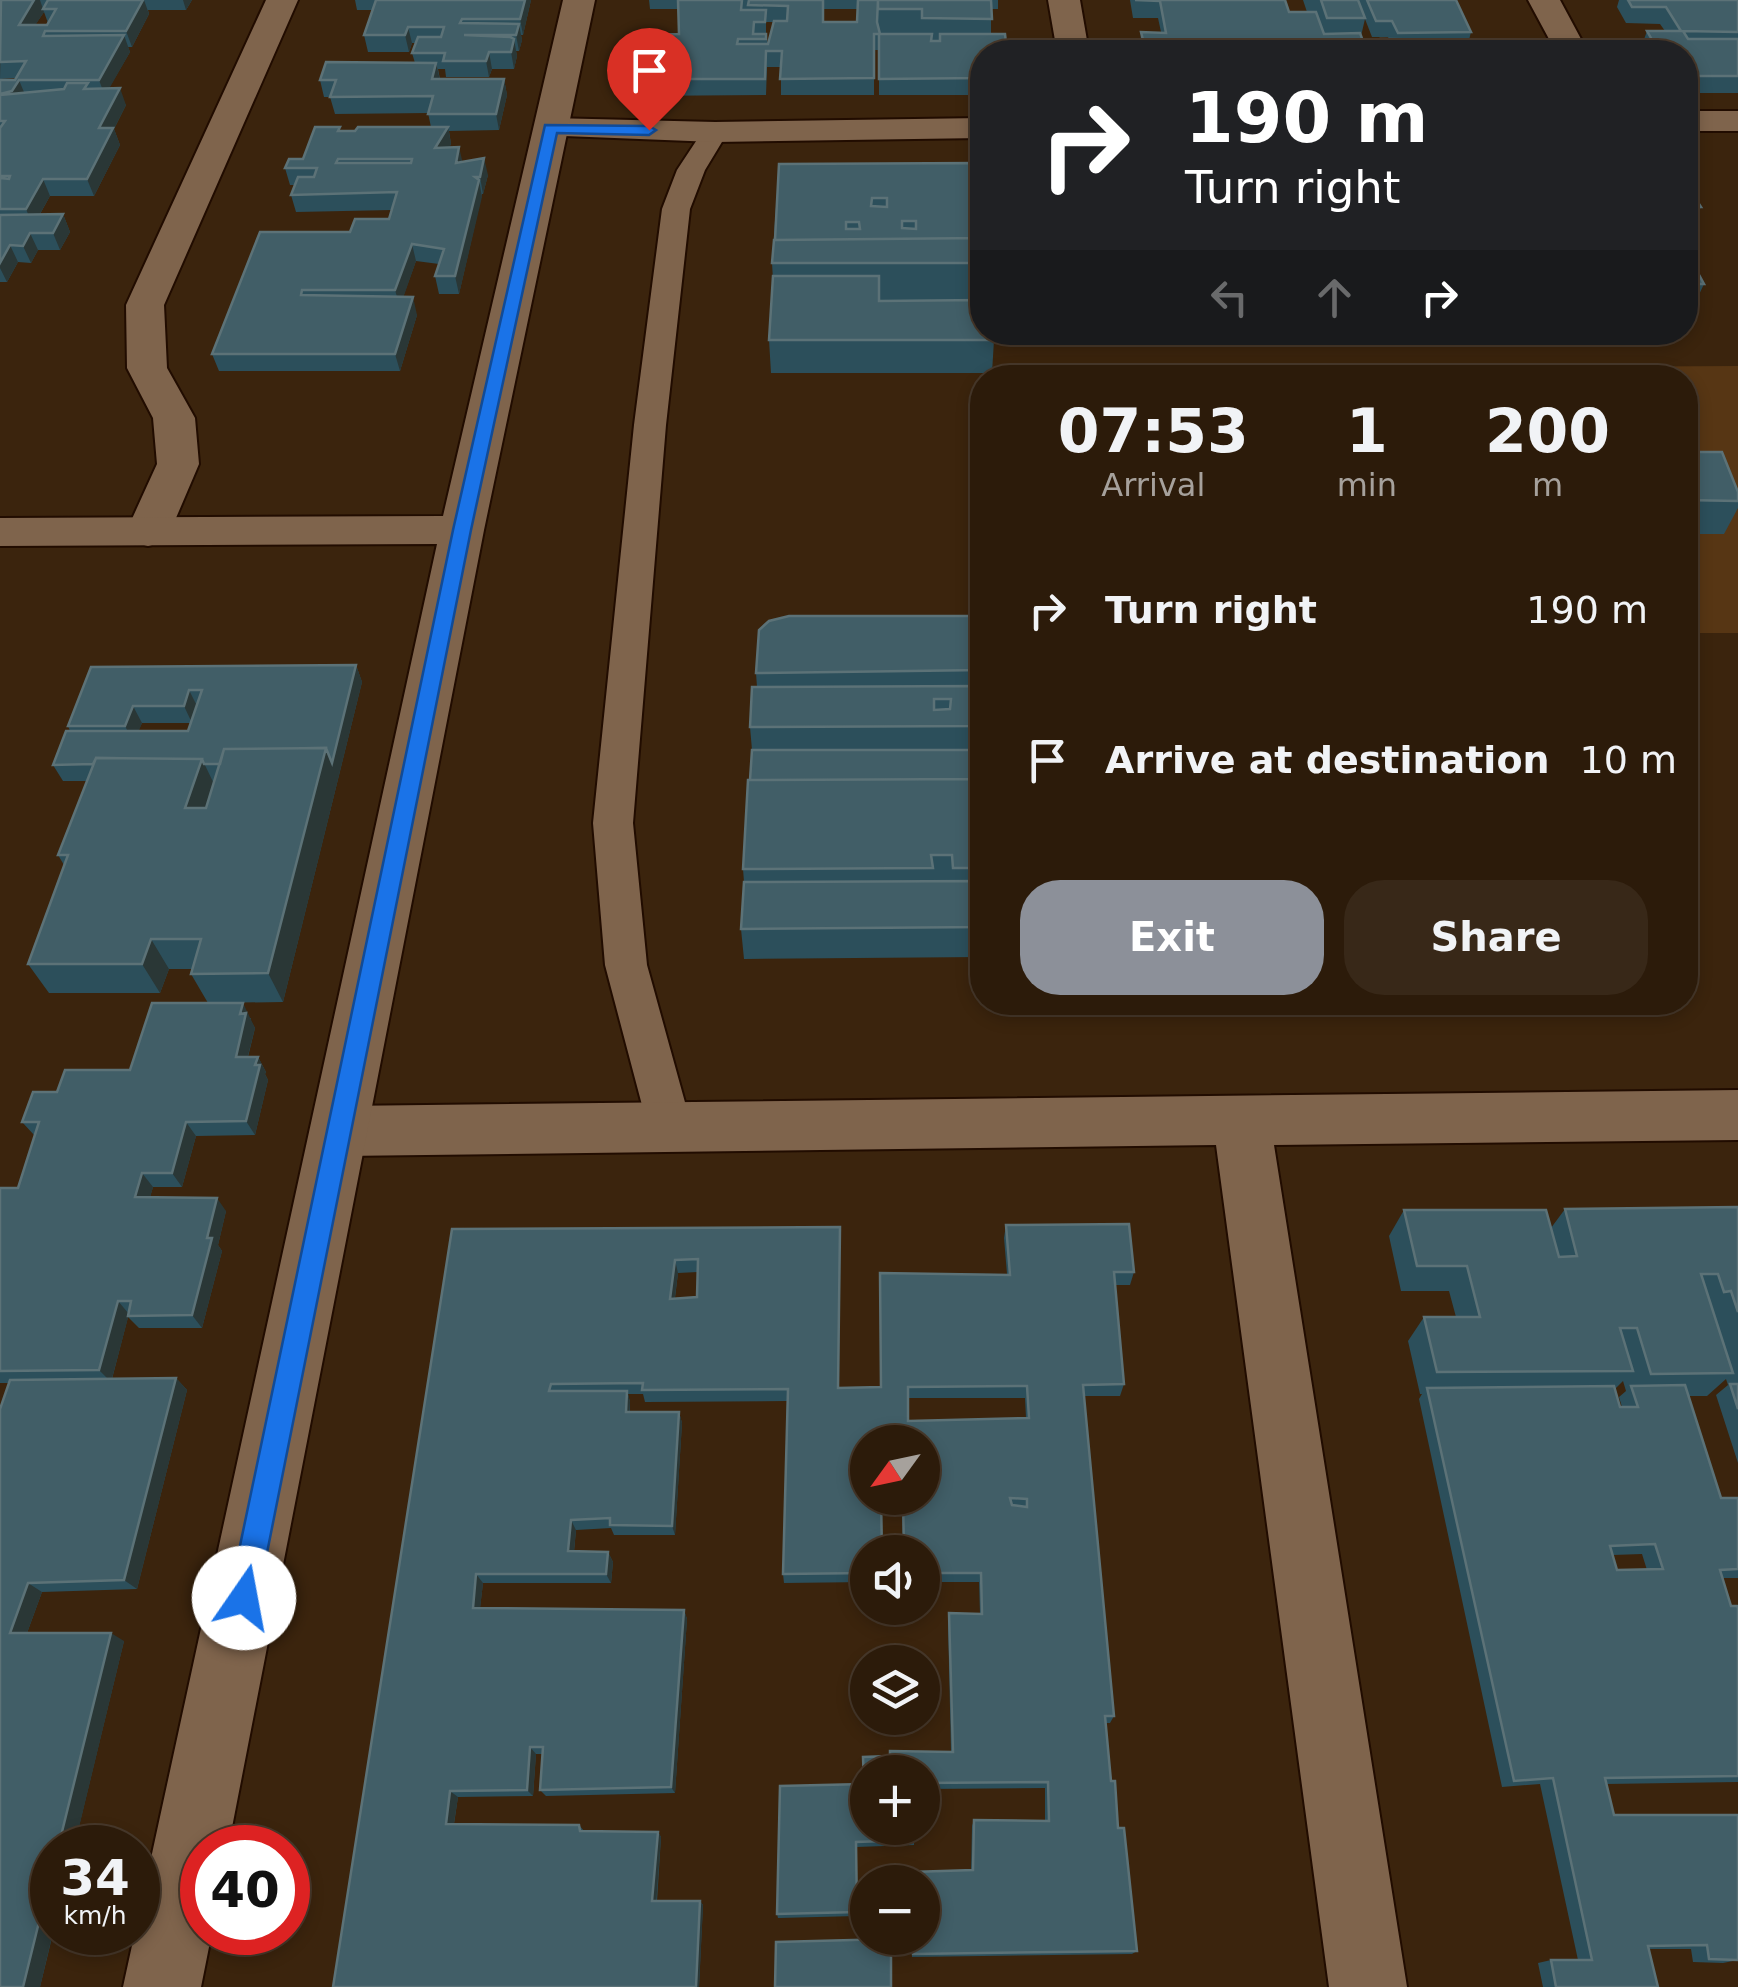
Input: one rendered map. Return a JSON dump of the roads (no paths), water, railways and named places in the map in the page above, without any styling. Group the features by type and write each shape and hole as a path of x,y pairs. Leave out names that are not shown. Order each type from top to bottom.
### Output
{"street":[{"path":"148,532 178,464 174,418 147,368 145,305 282,0"},
{"path":"162,1987 342,1131 462,530 579,0"},
{"path":"1064,0 1071,40"},
{"path":"1544,0 1566,40"},
{"path":"1698,121 1738,121"},
{"path":"550,128 714,132 970,128"},
{"path":"0,532 462,530"},
{"path":"342,1131 669,1124 1738,1115"},
{"path":"1242,1122 1368,1987"}],"lane":[{"path":"669,1124 626,966 613,824 648,444 676,210 692,170 714,132"}]}
